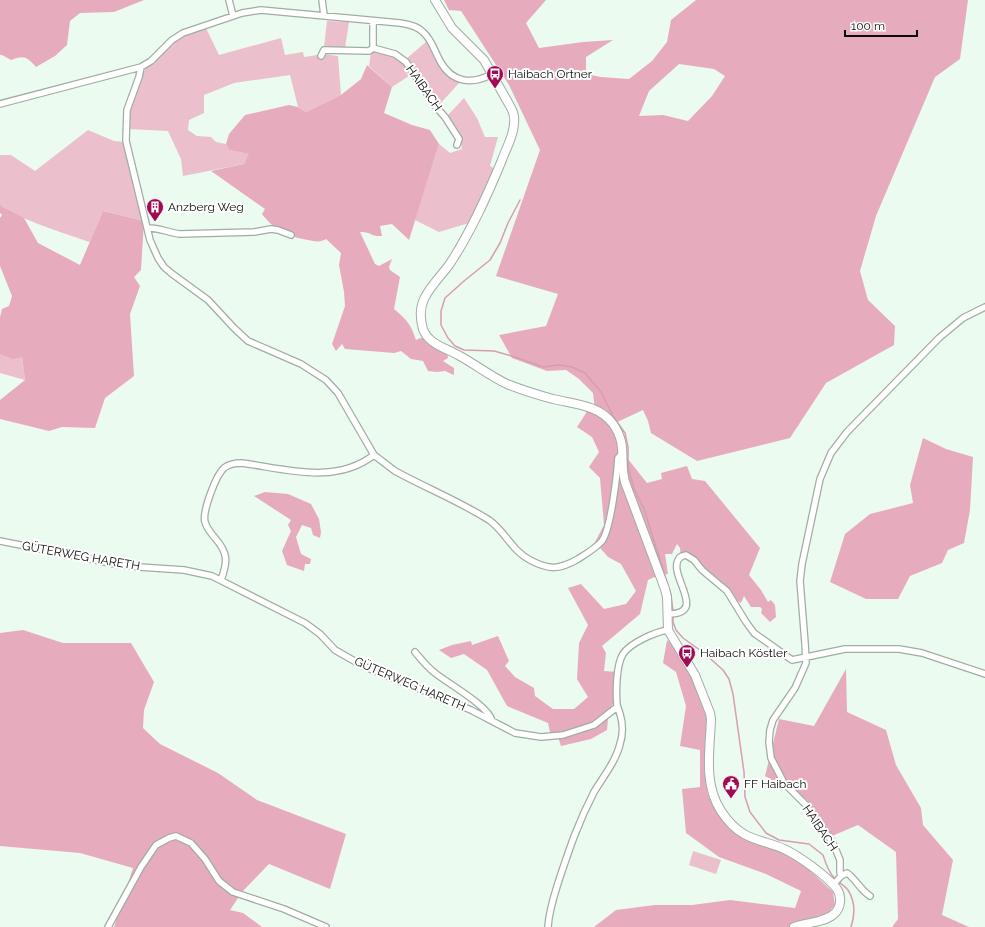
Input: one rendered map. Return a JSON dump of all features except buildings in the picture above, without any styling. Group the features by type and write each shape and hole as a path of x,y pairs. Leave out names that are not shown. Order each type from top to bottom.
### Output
{"main road":[{"path":"435,0 452,28 477,52 492,74 513,112 514,123 513,130 482,208 450,264 431,288 424,300 421,315 422,328 427,336 435,343 466,359 500,380 541,396 596,410 608,419 615,427 623,445 623,476 667,597 670,614 668,630 695,675 710,713 709,781 721,810 730,822 743,834 790,852 838,880 837,890 840,904 836,912 826,919 794,927"}],"street":[{"path":"229,0 233,16"},
{"path":"322,0 324,15"},
{"path":"0,104 141,66 151,61 172,40 183,33 248,11 261,10 405,24 421,30 433,44 442,65 453,76 461,80 470,81 479,80 492,74"},
{"path":"372,21 373,48"},
{"name":"HAIBACH","path":"321,56 324,50 365,52 373,48 395,54 406,62 436,107 445,117 458,140 456,145"},
{"path":"141,66 139,77 127,110 127,147 147,228 154,250 164,267 208,300 242,336 255,345 309,368 326,380 338,393 374,455 395,471 490,522 516,551 524,557 548,567 556,568 565,566 582,556 602,541 609,519 618,458 621,454 624,454"},
{"path":"147,228 180,234 254,232 271,229 291,235"},
{"name":"HAIBACH","path":"838,880 840,860 833,843 816,821 807,806 792,793 784,783 770,753 769,735 771,724 798,682 806,663 800,573 815,497 827,460 835,446 847,432 929,348 958,322 969,314 985,307"},
{"path":"221,580 225,566 225,552 208,530 204,517 206,508 221,471 230,464 242,463 313,473 328,473 350,469 374,455"},
{"name":"GÜTERWEG HARETH","path":"0,541 116,564 195,572 212,576 305,623 320,634 335,650 363,666 453,703 515,733 534,737 555,737 575,732 594,725 617,707"},
{"path":"670,614 684,610 687,604 687,596 678,574 677,564 682,556 688,556 727,591 746,622 760,638 792,660 845,649 913,650 985,674"},
{"path":"548,927 550,906 573,836 587,806 615,758 620,746 622,727 620,714 617,707 618,672 624,653 651,634 668,630"},
{"path":"415,652 436,674 463,692 482,708 490,716 492,721"},
{"path":"108,927 137,873 156,845 176,836 191,843 205,858 219,881 233,892 290,912 326,927"},
{"path":"838,880 847,873 855,880 863,891 870,896"}],"shaded area":[{"path":"0,0 144,0 114,12 80,13 70,21 67,45 55,56 36,67 28,59 22,57 11,60 0,55"},
{"path":"444,0 546,0 526,23 539,48 583,42 613,40 586,57 586,74 601,77 629,79 652,61 667,42 671,20 696,0 968,0 960,59 935,77 876,216 860,271 868,300 895,326 894,345 826,383 790,438 697,461 651,433 643,410 613,424 624,454 647,483 662,479 661,473 687,466 692,479 705,481 760,548 749,575 768,602 771,600 775,605 776,617 770,622 761,613 762,609 760,607 751,607 744,596 741,603 734,599 688,556 681,558 680,548 677,544 672,554 665,554 668,574 659,575 648,580 640,614 602,646 606,653 604,671 618,672 616,700 609,709 607,730 591,739 561,746 558,737 551,737 548,723 507,706 487,670 464,654 451,658 439,650 452,645 471,641 472,645 498,636 509,661 505,666 515,677 534,688 535,696 553,709 574,709 588,697 577,679 579,643 588,625 568,588 581,584 604,609 626,604 636,591 621,564 608,557 595,542 604,525 600,478 589,467 599,452 592,437 577,427 588,407 595,410 593,393 579,379 566,370 547,371 512,358 499,335 546,326 558,294 496,276 540,150 509,85 461,11 449,10","holes":["679,64 714,69 725,76 712,96 688,121 663,115 639,116 649,91"]},
{"path":"327,21 349,22 345,48 324,47"},
{"path":"205,26 219,55 281,38 285,55 303,52 304,57 324,54 338,56 341,95 306,112 298,107 290,75 234,83 204,95 204,113 189,120 188,130 197,136 211,137 216,142 226,144 229,150 250,154 244,164 183,176 181,159 168,131 128,129 129,110 144,71 149,64 180,36"},
{"path":"427,41 435,55 460,82 439,105 406,59"},
{"path":"378,50 403,61 412,74 392,87 369,66 371,52"},
{"path":"367,65 392,87 384,113 412,125 430,130 439,144 409,240 392,224 380,226 382,236 375,236 366,232 360,232 375,264 379,266 392,259 389,267 390,270 400,277 394,309 408,322 416,340 423,337 447,352 448,358 443,361 454,368 454,375 445,371 428,371 423,361 411,359 401,351 394,353 345,349 342,344 336,351 332,344 345,306 339,265 341,253 326,239 319,241 308,240 288,235 277,229 262,214 265,209 211,171 244,164 249,154 229,150 226,144 229,134 245,115 289,105 298,107 306,112 341,95 361,79"},
{"path":"464,98 477,118 485,137 498,137 490,166 495,169 469,223 439,232 415,220 439,144 450,153 462,149 460,137 448,115"},
{"path":"88,130 114,141 124,142 144,221 103,211 90,242 28,220 6,209 0,204 0,155 11,155 35,171"},
{"path":"0,204 24,218 38,243 80,265 103,211 144,221 141,270 134,277 140,286 130,314 134,376 105,398 95,428 62,427 49,431 0,419 0,400 25,380 22,357 13,359 0,354 0,317 2,309 9,306 12,296 0,266 0,218 2,215 0,213"},
{"path":"0,354 22,357 25,380 0,373"},
{"path":"923,438 946,449 973,457 970,510 964,543 948,550 942,563 910,576 898,599 866,599 830,582 845,534 870,514 913,503 910,485"},
{"path":"265,492 288,494 311,504 319,519 321,532 320,538 313,535 311,528 302,525 296,537 301,554 311,559 310,564 305,564 304,571 287,565 282,551 291,531 288,525 291,520 254,496"},
{"path":"23,630 63,643 131,643 154,682 144,710 143,728 160,744 218,773 257,800 346,834 330,889 269,864 242,892 230,910 243,913 262,927 114,927 133,868 80,853 0,846 0,633"},
{"path":"667,640 679,651 691,671 709,714 709,731 704,769 708,795 717,810 737,834 786,852 806,867 833,892 835,905 826,915 804,920 789,927 594,927 616,910 655,905 692,905 730,900 795,908 801,891 766,874 719,857 686,833 682,789 700,787 700,750 680,746 686,706 676,672 663,663"},
{"path":"846,669 847,712 886,730 896,765 921,808 923,825 953,860 942,915 969,927 892,927 898,919 896,852 858,825 832,836 807,800 765,776 779,719 814,726"},
{"path":"693,851 721,860 716,874 689,865"}],"waterway":[{"path":"520,200 500,243 490,260 445,298 441,311 441,325 448,338 455,346 464,350 494,351 543,367 559,365 572,367 585,373 601,392 614,418 625,433 628,447 628,467 634,489 644,509 671,595 673,611"},
{"path":"673,615 673,622 676,630 683,638 704,653 723,670 729,679 733,694 744,772 745,797 750,812 766,833 779,840 809,844 823,855 831,874 847,889 852,899 854,908 851,927"}],"place":[{"name":"Haibach Ortner","path":"495,89"},
{"name":"Anzberg Weg","path":"155,222"},
{"name":"Haibach Köstler","path":"687,668"},
{"name":"FF Haibach","path":"731,799"}]}
